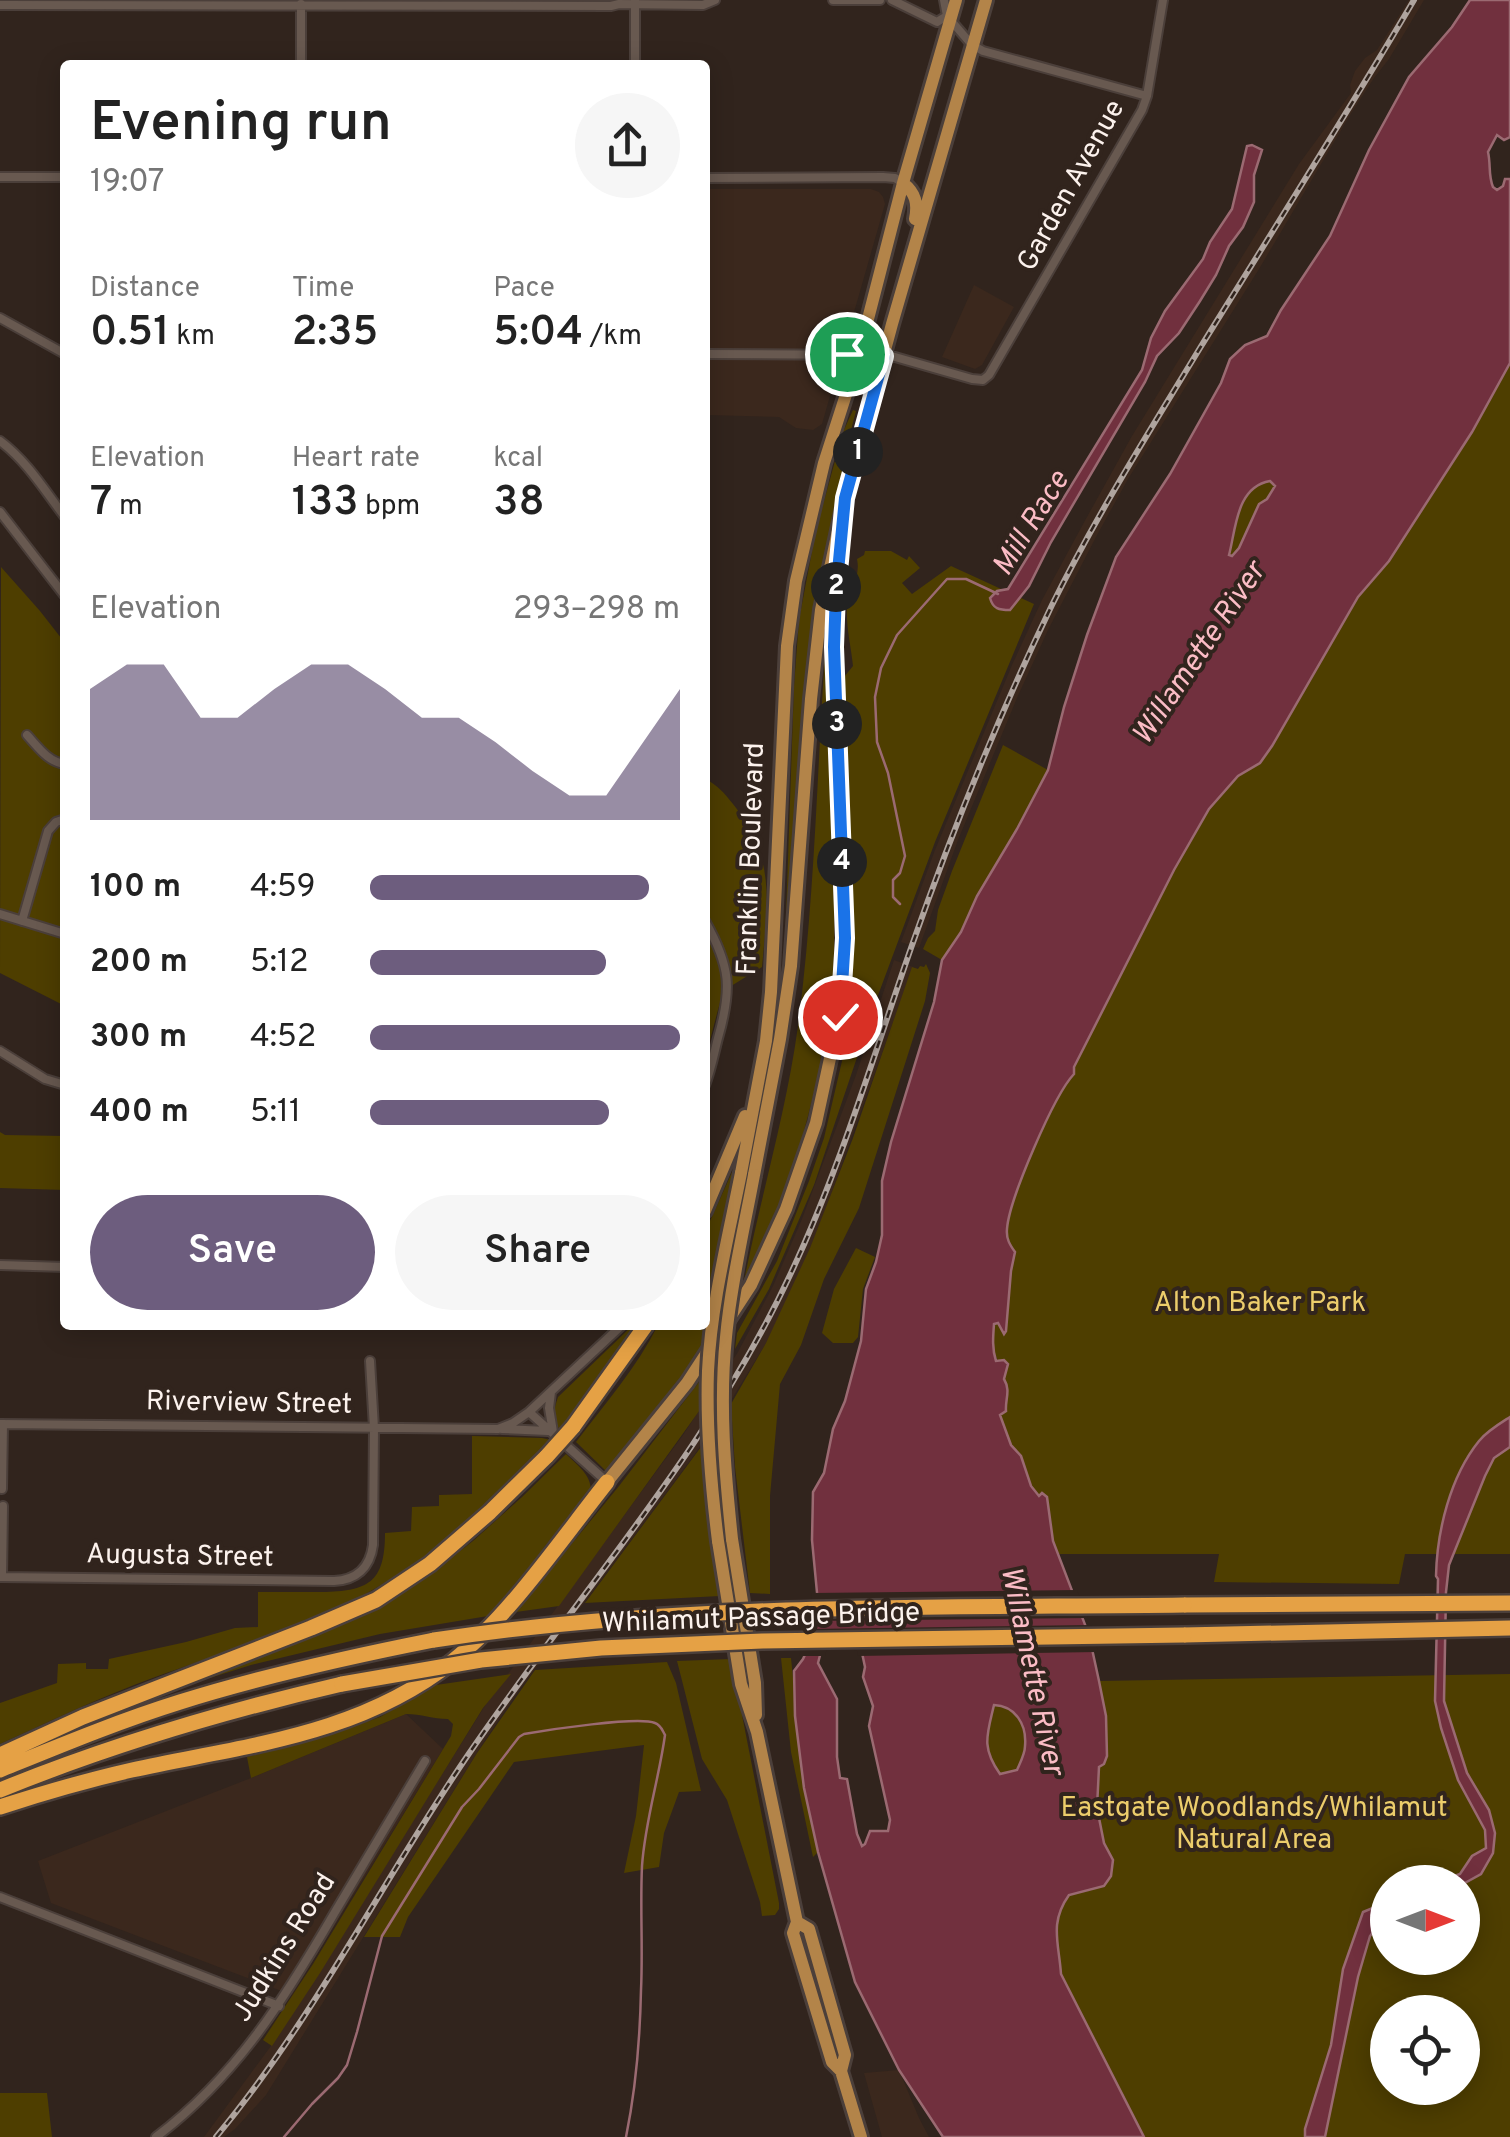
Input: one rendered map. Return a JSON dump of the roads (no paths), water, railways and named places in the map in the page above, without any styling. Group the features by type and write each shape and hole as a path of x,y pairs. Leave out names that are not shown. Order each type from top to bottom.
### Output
{"highway":[{"path":"0,1756 83,1717 376,1600 430,1564 547,1456 573,1428 642,1330"},
{"path":"0,1807 130,1770 310,1732 370,1712 475,1642 607,1482"},
{"name":"Whilamut Passage Bridge","path":"0,1770 177,1702 333,1660 434,1640 565,1623 798,1610 1510,1603"},
{"name":"Whilamut Passage Bridge","path":"0,1790 93,1754 247,1706 342,1684 547,1652 762,1641 1510,1628"}],"main road":[{"name":"Franklin Boulevard","path":"747,1174 775,941 787,646 796,581 824,463 859,354 956,0"},
{"name":"Franklin Boulevard","path":"861,2137 841,2071 832,2062 793,1933 797,1922 757,1732 740,1684 725,1540 710,1456 708,1371 716,1302 780,1039 791,966 816,648 845,498 986,0"},
{"path":"892,324 898,277 917,212 914,192 903,183"},
{"path":"607,1482 687,1383 751,1284 786,1209 816,1124 840,1017 845,938 834,647 845,498"},
{"path":"710,1200 756,1086"}],"street":[{"path":"0,5 707,4 715,0"},
{"path":"833,0 880,0"},
{"path":"892,0 937,22 949,18"},
{"path":"944,0 949,18 972,45 1147,96"},
{"name":"Garden Avenue","path":"884,356 972,380 983,380 995,368 1142,110 1163,0"},
{"path":"301,3 301,60"},
{"path":"634,60 635,3"},
{"path":"0,177 60,177"},
{"path":"710,178 894,178 903,183"},
{"path":"0,318 60,351"},
{"path":"710,354 884,356"},
{"path":"0,442 33,474 60,510"},
{"path":"0,512 60,590"},
{"path":"26,734 46,756 60,763"},
{"path":"22,921 48,831 60,821"},
{"path":"0,914 60,932"},
{"path":"710,932 723,960 728,988 726,1011 710,1067"},
{"path":"0,1051 45,1079 60,1084"},
{"path":"0,1265 60,1267"},
{"name":"Riverview Street","path":"498,1428 529,1412 617,1330"},
{"path":"370,1361 374,1428"},
{"path":"551,1391 548,1408 552,1432"},
{"path":"529,1412 607,1482"},
{"path":"1,1424 2,1490"},
{"name":"Riverview Street","path":"1,1424 498,1428 552,1432"},
{"name":"Augusta Street","path":"1,1577 348,1580 368,1562 373,1546 374,1428"},
{"path":"1,1577 2,1506"},
{"name":"Judkins Road","path":"156,2137 204,2096 279,2006 425,1761"},
{"path":"0,1897 279,2006"}],"water":[{"name":"Willamette River","path":"1470,0 1510,0 1510,137 1504,140 1497,135 1488,152 1493,187 1497,190 1505,179 1510,179 1510,363 1472,432 1389,561 1358,597 1272,746 1260,763 1238,776 1209,809 1045,1125 1024,1173 1007,1229 1015,1252 1006,1331 1004,1334 998,1323 994,1324 993,1338 996,1361 1008,1364 1004,1379 1006,1411 1000,1415 1031,1486 1039,1496 1042,1493 1047,1497 1053,1541 1089,1635 1106,1716 1107,1756 1099,1767 1097,1808 1104,1843 1113,1860 1111,1876 1104,1886 1069,1895 1063,1905 1057,1933 1061,1974 1144,2137 943,2137 899,2070 855,1982 818,1852 804,1788 795,1716 794,1671 814,1635 818,1603 812,1540 813,1492 824,1473 833,1429 861,1341 866,1289 882,1235 882,1181 891,1142 934,1002 942,960 1048,770 1064,707 1116,557 1170,474 1221,383 1230,359 1245,345 1267,336 1330,236 1369,150 1409,77","holes":["1270,481 1275,486 1259,504 1239,548 1229,555 1244,500 1250,491","824,1640 861,1648 863,1677 873,1706 869,1726 890,1820 888,1831 870,1831 862,1846 847,1779 840,1778 837,1699 818,1663","994,1705 1014,1713 1025,1738 1017,1770 1000,1774 987,1741"]},
{"path":"1247,146 1262,150 1254,175 1254,202 1243,227 1179,333 1157,356 1029,586 1010,610 997,608 990,598 997,591 1008,589 1142,370 1151,338 1165,311 1203,259 1232,209"},
{"path":"1510,1417 1510,1447 1494,1458 1449,1565 1444,1701 1467,1773 1489,1810 1495,1833 1493,1853 1480,1875 1480,1865 1466,1865 1486,1848 1485,1830 1458,1780 1435,1701 1436,1576 1447,1505 1460,1471 1486,1434"},
{"path":"1370,1909 1370,1936 1325,2137 1305,2137 1331,2045 1343,1969 1363,1912"}],"waterway":[{"name":"Mill Race","path":"900,904 893,897 893,880 900,873 905,856 888,773 877,742 875,697 881,668 897,635 947,579 966,579 998,594"},
{"path":"284,2137 347,2065 382,1936 462,1807 519,1737 571,1727 645,1721 659,1725 665,1735 644,1849 640,2027 626,2137"}],"railway":[{"path":"216,2137 285,2045 468,1755 682,1461 758,1338 825,1194 943,861 994,732 1052,605 1142,443 1414,0"}],"park label":[{"name":"Alton Baker Park","path":"1260,1304"},
{"name":"Eastgate Woodlands/Whilamut Natural Area","path":"1254,1825"}]}
